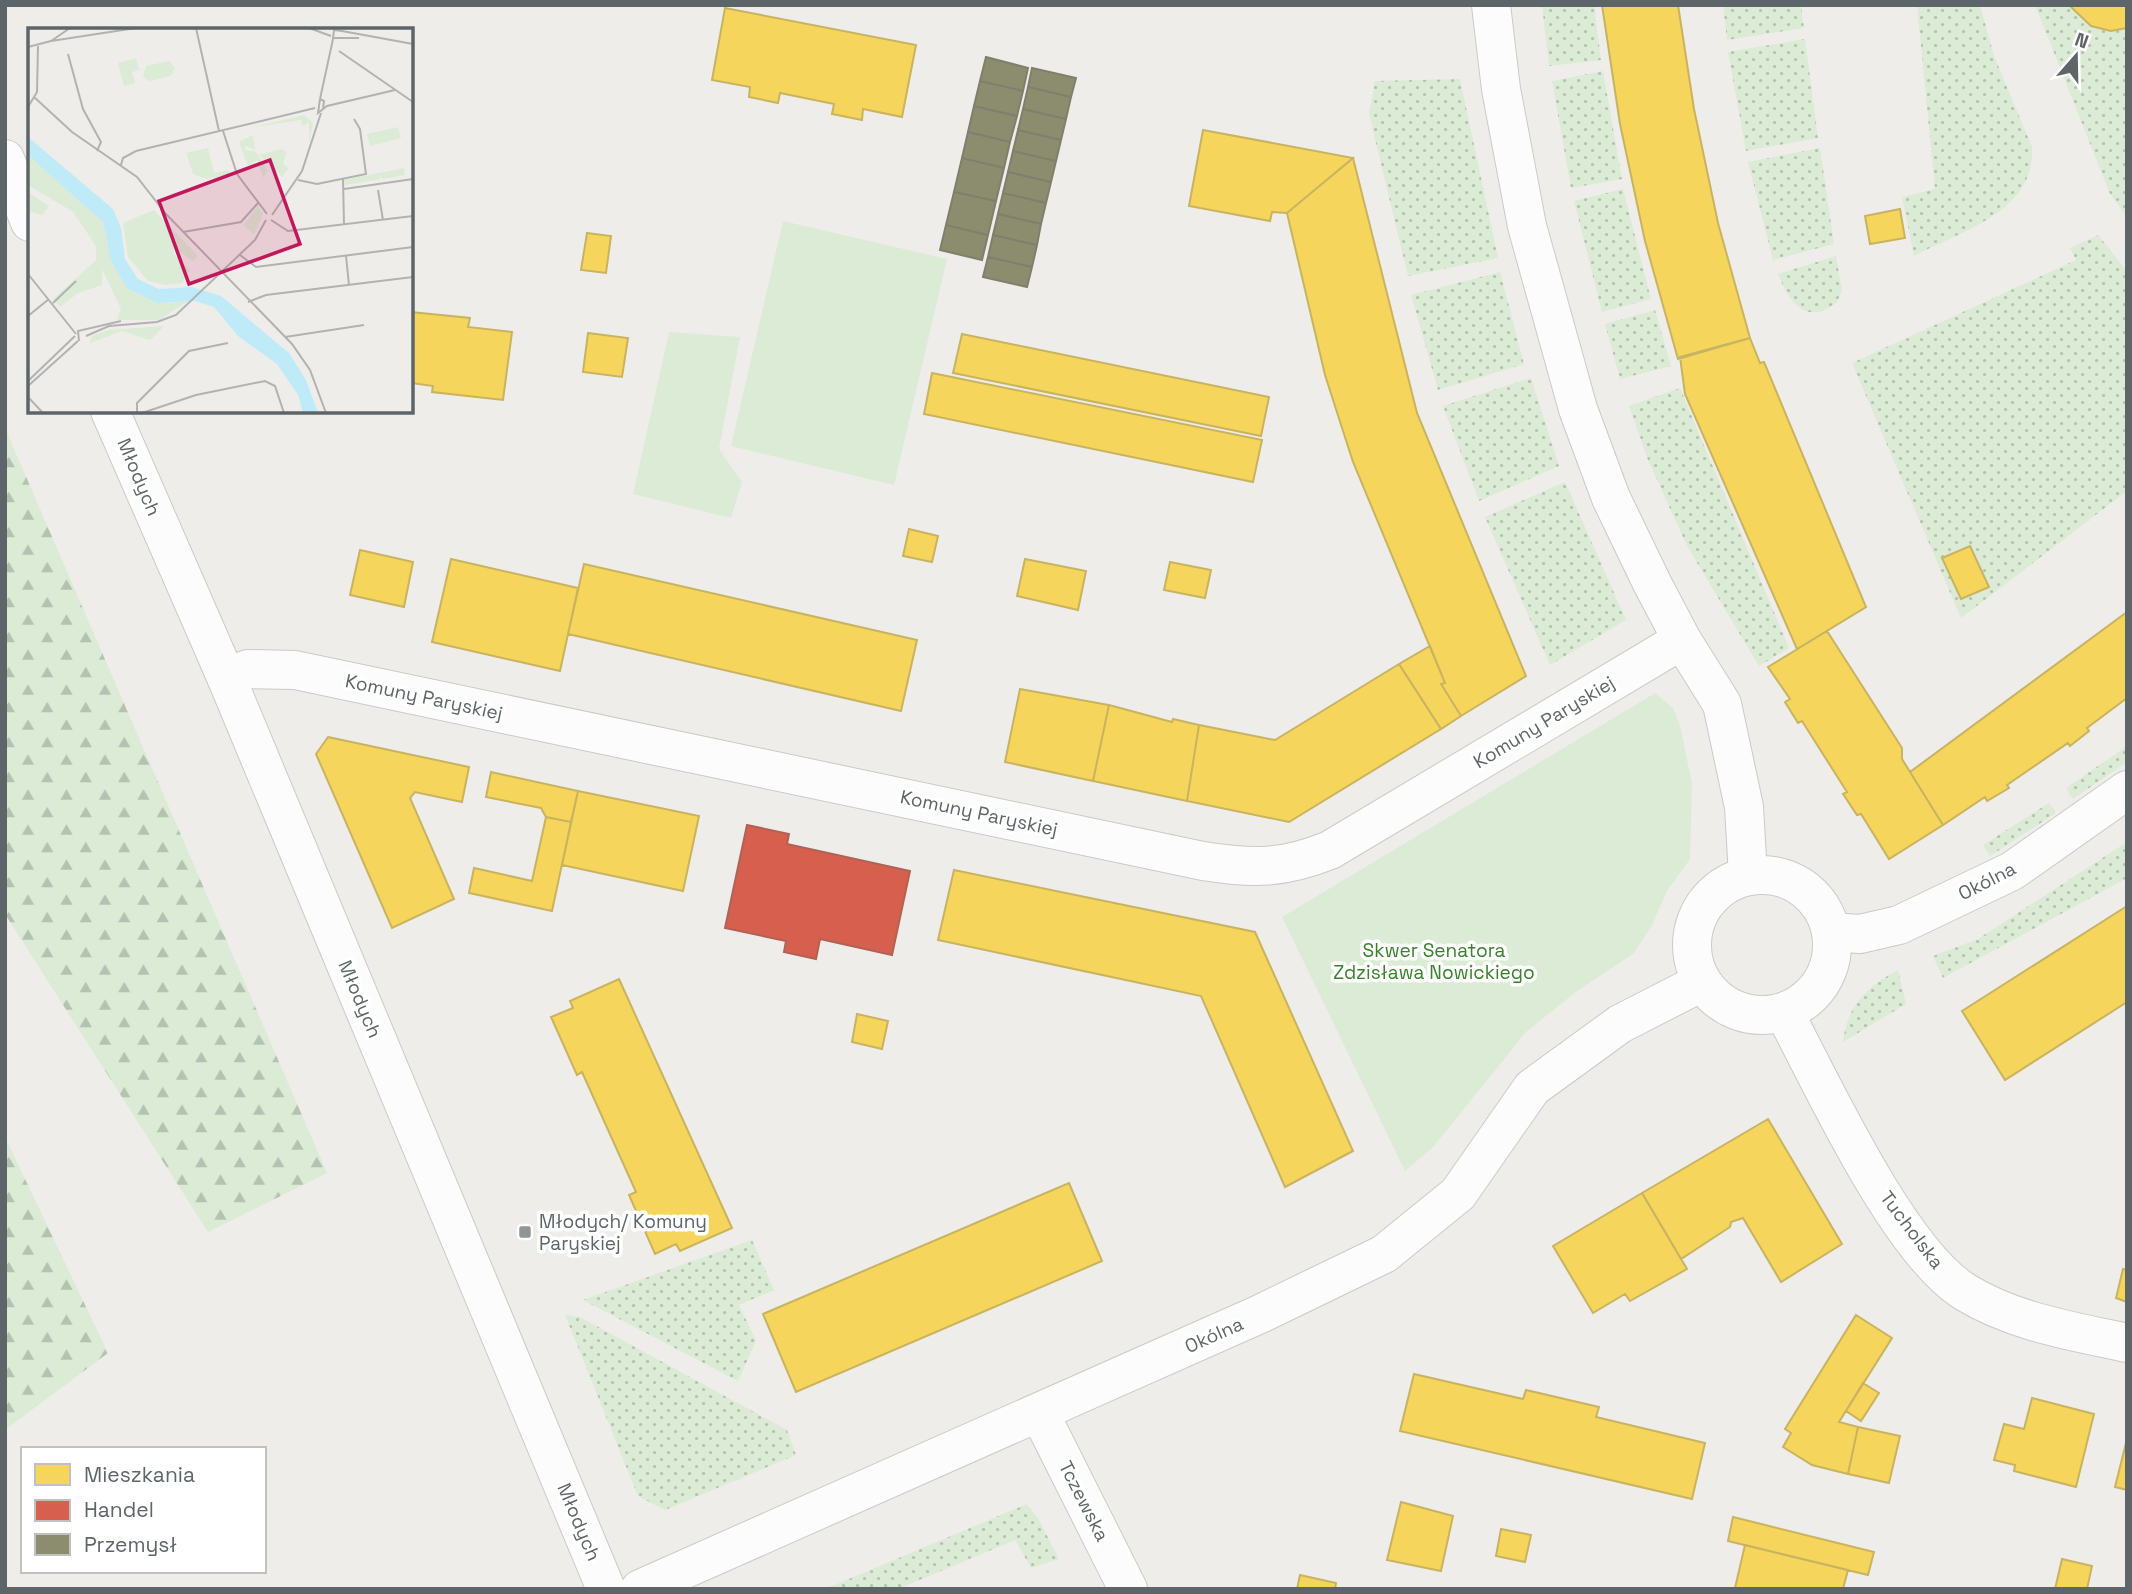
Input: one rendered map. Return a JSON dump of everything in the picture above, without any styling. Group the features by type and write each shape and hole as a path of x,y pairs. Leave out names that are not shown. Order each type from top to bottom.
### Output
{"street":[{"path":"1491,5 1501,89 1527,226 1578,409 1611,498 1682,640 1722,704 1744,807 1748,876"},
{"path":"5,159 28,217"},
{"name":"Młodych","path":"111,413 226,677 606,1589"},
{"name":"Komuny Paryskiej","path":"226,677 248,669 295,670 1203,861 1267,868 1299,862 1330,850 1682,640"},
{"name":"Okólna","path":"1831,932 1860,934 1899,925 2012,871 2127,790"},
{"path":"1748,876 1781,878 1811,893 1824,911 1831,932 1832,952 1827,972 1817,989 1802,1003 1784,1012 1761,1015 1737,1011 1717,999 1702,982 1693,960 1691,939 1697,916 1709,898 1727,884 1748,876"},
{"name":"Okólna","path":"646,1586 1040,1413 1260,1314 1384,1254 1458,1194 1532,1088 1620,1024 1702,982"},
{"name":"Tucholska","path":"1784,1012 1901,1222 1929,1258 1963,1291 2006,1313 2127,1343"},
{"name":"Tczewska","path":"1040,1413 1128,1589"}],"green space":[{"path":"1542,5 1594,5 1601,60 1549,66"},
{"path":"1723,5 1801,5 1804,28 1727,40"},
{"path":"1917,5 1980,5 1994,56 2032,147 2030,169 2022,188 2009,203 1973,228 1914,256 1902,197 1935,189"},
{"path":"2035,5 2127,5 2127,217 2110,194"},
{"path":"1805,39 1818,138 1746,151 1728,52"},
{"path":"1603,71 1622,179 1571,188 1552,81"},
{"path":"1460,79 1498,258 1408,276 1369,114 1375,81"},
{"path":"1820,148 1834,244 1773,260 1748,162"},
{"path":"1623,189 1651,299 1602,312 1574,201"},
{"path":"783,221 947,259 894,485 731,446"},
{"path":"2098,235 2127,271 2127,491 1961,618 1852,363 2076,260 2070,248"},
{"path":"1836,256 1842,291 1837,302 1816,312 1800,308 1793,302 1778,274"},
{"path":"1500,272 1524,364 1438,390 1411,295"},
{"path":"1655,310 1671,366 1620,379 1605,324"},
{"path":"669,332 740,337 719,449 742,482 731,518 633,494"},
{"path":"1531,378 1559,466 1479,501 1443,406"},
{"path":"1680,388 1789,648 1759,666 1687,546 1648,460 1629,406"},
{"path":"5,428 327,1173 208,1232 5,914"},
{"path":"1565,482 1626,620 1550,665 1485,517"},
{"name":"Skwer Senatora Zdzisława Nowickiego","path":"1655,693 1673,708 1680,725 1692,784 1690,859 1667,891 1651,927 1633,954 1577,991 1526,1032 1434,1146 1405,1171 1282,917"},
{"path":"2127,746 2127,762 2073,799 2066,788"},
{"path":"2049,803 2056,813 1990,856 1983,845"},
{"path":"2127,842 2127,878 1943,978 1933,956 1978,939"},
{"path":"1898,970 1906,1004 1843,1042 1849,1018 1860,998"},
{"path":"5,1137 108,1353 5,1430"},
{"path":"752,1240 774,1290 739,1305 756,1341 738,1381 583,1300"},
{"path":"565,1315 580,1317 787,1430 796,1455 665,1510 638,1496"},
{"path":"1027,1504 1039,1520 1059,1559 1031,1568 1015,1540 898,1589 825,1589"}],"building: Mieszkania":[{"path":"1602,5 1678,5 1694,109 1718,223 1750,338 1678,359 1645,241 1620,124"},
{"path":"2069,5 2127,5 2127,28 2111,31 2091,26"},
{"path":"725,8 916,45 902,117 863,109 862,120 832,114 834,104 780,93 778,103 749,97 750,87 712,80"},
{"path":"1203,130 1353,158 1287,213 1272,212 1270,221 1189,206"},
{"path":"1353,158 1417,413 1526,676 1461,716 1441,684 1445,683 1353,462 1325,375 1287,213"},
{"path":"1900,209 1905,238 1870,244 1865,216"},
{"path":"587,233 611,236 606,273 581,270"},
{"path":"413,312 470,318 468,327 512,332 503,400 432,392 433,386 413,383"},
{"path":"588,333 628,338 622,377 583,372"},
{"path":"962,334 1269,397 1261,436 953,373"},
{"path":"1750,338 1760,363 1764,362 1866,607 1797,649 1685,394 1680,357"},
{"path":"932,373 1262,440 1253,482 924,414"},
{"path":"909,529 938,536 932,562 903,556"},
{"path":"1970,546 1989,587 1961,599 1942,558"},
{"path":"360,550 413,562 404,607 350,595"},
{"path":"451,559 578,588 560,671 432,642"},
{"path":"1025,559 1086,571 1078,610 1017,596"},
{"path":"1170,562 1211,570 1205,598 1164,590"},
{"path":"584,564 917,640 901,711 568,634"},
{"path":"2127,612 2127,698 2087,728 2089,731 2070,746 2068,743 2007,785 2009,788 1987,801 1985,797 1943,825 1910,772"},
{"path":"1827,631 1902,748 1902,759 1943,825 1889,859 1861,814 1857,815 1843,794 1847,792 1802,721 1798,723 1785,702 1790,699 1768,667"},
{"path":"1430,646 1445,683 1441,684 1461,716 1441,729 1399,664"},
{"path":"1399,664 1441,729 1289,822 1187,801 1199,725 1275,740"},
{"path":"1020,689 1109,705 1093,781 1005,762"},
{"path":"1109,705 1172,722 1173,719 1199,725 1187,801 1093,781"},
{"path":"328,737 469,767 462,802 415,792 410,798 454,899 392,928 316,754"},
{"path":"491,772 578,791 571,822 546,817 541,808 486,797"},
{"path":"578,791 699,816 683,891 562,865"},
{"path":"546,817 571,822 552,911 469,893 474,868 532,881"},
{"path":"954,870 1255,932 1353,1151 1285,1187 1201,996 938,940"},
{"path":"2127,906 2127,1002 2005,1080 1962,1011"},
{"path":"619,979 732,1228 680,1251 676,1244 655,1254 629,1195 636,1192 582,1072 577,1075 551,1017 573,1008 570,1001"},
{"path":"857,1014 888,1021 882,1049 852,1042"},
{"path":"1768,1119 1842,1244 1781,1282 1743,1218 1731,1222 1730,1227 1681,1259 1642,1193"},
{"path":"1069,1183 1102,1261 796,1392 763,1314"},
{"path":"1642,1193 1687,1269 1630,1301 1625,1294 1593,1313 1553,1246"},
{"path":"2123,1269 2127,1270 2127,1302 2116,1298"},
{"path":"1856,1315 1892,1338 1839,1422 1858,1427 1848,1474 1812,1465 1783,1447 1791,1433 1785,1429"},
{"path":"1414,1374 1523,1399 1526,1390 1599,1407 1596,1417 1705,1443 1692,1499 1400,1431"},
{"path":"1863,1383 1879,1393 1861,1421 1846,1411"},
{"path":"2032,1398 2094,1414 2076,1487 2014,1471 2015,1465 1994,1460 2004,1424 2024,1429"},
{"path":"1858,1427 1900,1436 1889,1483 1848,1474"},
{"path":"2127,1439 2127,1490 2115,1487"},
{"path":"1401,1502 1453,1516 1441,1571 1387,1560"},
{"path":"1733,1517 1874,1552 1868,1575 1728,1541"},
{"path":"1501,1529 1531,1535 1525,1562 1496,1556"},
{"path":"1745,1545 1848,1570 1843,1589 1735,1588"},
{"path":"2062,1559 2092,1566 2087,1589 2055,1589"},
{"path":"1300,1575 1336,1583 1335,1589 1297,1589"}],"building: Handel":[{"path":"747,825 789,834 787,844 910,871 892,955 820,939 816,959 784,952 786,941 725,928"}],"building: Przemysł":[{"path":"986,57 1028,68 1023,91 980,81"},
{"path":"1032,68 1076,78 1071,97 1028,87"},
{"path":"980,81 1023,91 1017,116 974,106"},
{"path":"1028,87 1071,97 1066,119 1023,109"},
{"path":"974,106 1017,116 1010,142 968,132"},
{"path":"1023,109 1066,119 1061,140 1018,130"},
{"path":"1018,130 1061,140 1056,161 1013,151"},
{"path":"968,132 1010,142 1004,168 962,158"},
{"path":"1013,151 1056,161 1051,182 1008,172"},
{"path":"962,158 1004,168 996,201 954,192"},
{"path":"1008,172 1051,182 1046,203 1003,193"},
{"path":"954,192 996,201 988,235 946,225"},
{"path":"1003,193 1046,203 1041,224 998,214"},
{"path":"998,214 1041,224 1037,245 993,235"},
{"path":"946,225 988,235 982,260 940,250"},
{"path":"993,235 1037,245 1032,267 988,257"},
{"path":"988,257 1032,267 1027,287 983,277"}],"place":[{"name":"Młodych/ Komuny Paryskiej","path":"525,1232"}]}
